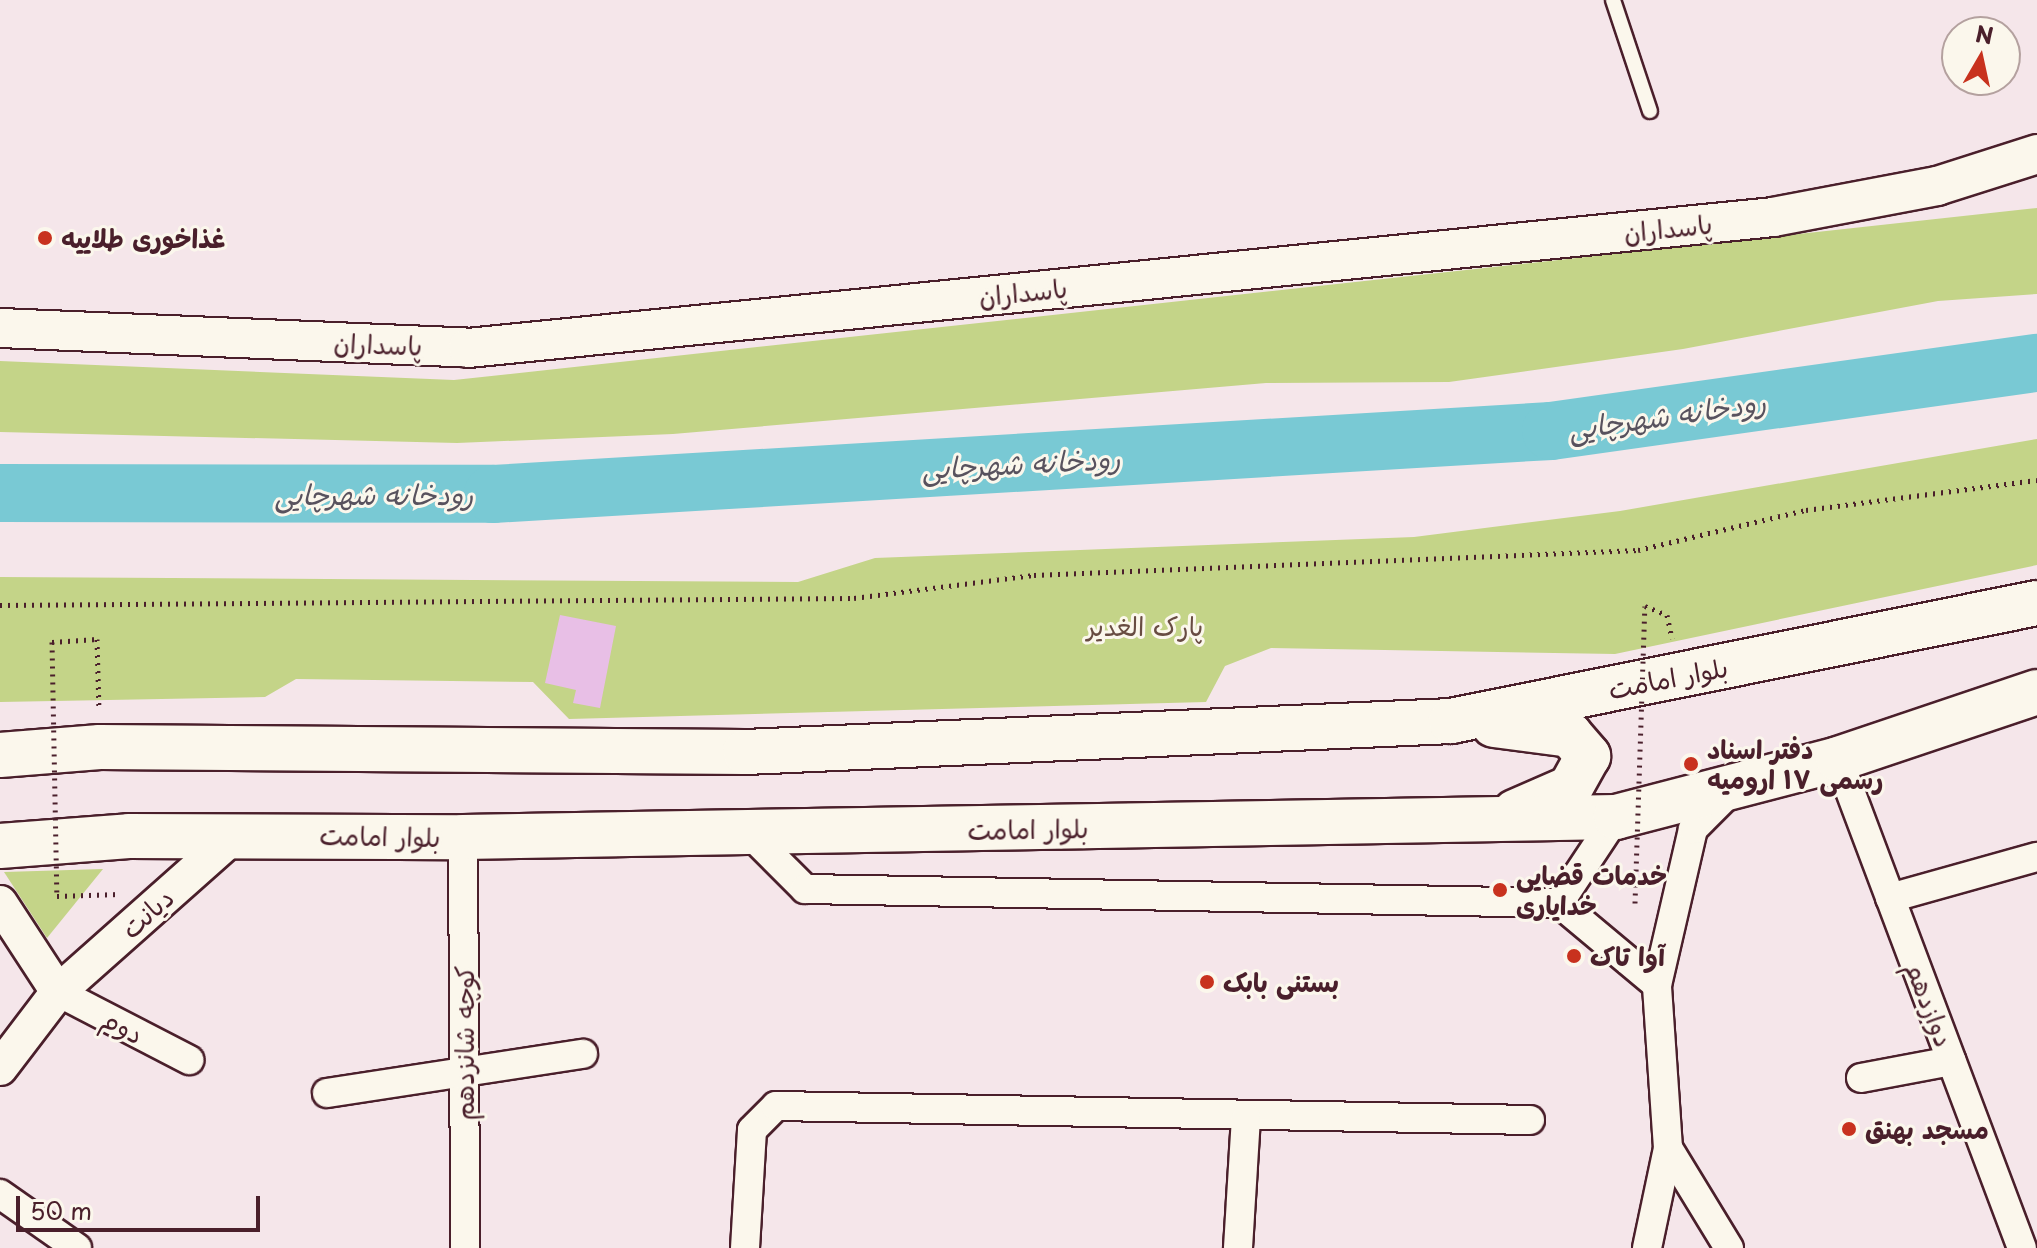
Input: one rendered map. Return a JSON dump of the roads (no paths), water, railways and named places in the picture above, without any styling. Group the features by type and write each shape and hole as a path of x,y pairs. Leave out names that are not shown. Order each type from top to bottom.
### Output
{"highway":[{"name":"بلوار امامت","path":"0,755 100,747 745,752 1451,721 2037,603"},
{"name":"بلوار امامت","path":"0,846 236,834 463,837 1616,817 1838,759 2037,692"},
{"path":"1451,721 1570,735 1583,745 1584,773 1570,788 1495,821"}],"main road":[{"name":"پاسداران","path":"0,328 468,348 1773,217 1937,186 2037,154"}],"street":[{"name":"دوازدهم","path":"1838,759 2022,1248"},
{"path":"1647,1248 1668,1148 1657,985 1693,829 1738,783"},
{"path":"1559,903 1616,817"},
{"path":"749,833 805,889 1559,903 1657,985"},
{"name":"دیانت","path":"0,1068 58,992 236,834"},
{"name":"کوچه شانزدهم","path":"463,837 465,1248"},
{"path":"1890,898 2037,857"},
{"path":"0,903 58,992"},
{"name":"دوم","path":"58,992 189,1060"},
{"path":"327,1093 583,1054"},
{"path":"1861,1078 1951,1061"},
{"path":"745,1248 752,1130 776,1106 1246,1118 1530,1120"},
{"path":"1238,1248 1246,1118"},
{"path":"1668,1148 1729,1248"},
{"path":"0,1194 77,1248"}],"lane":[{"path":"1613,0 1650,111"}],"waterway":[{"name":"رودخانه شهرچایی","path":"0,493 493,494 1551,431 2037,363"}],"place":[{"name":"غذاخوری طلاییه","path":"45,238"},
{"name":"دفتر اسناد رسمی ۱۷ ارومیه","path":"1691,764"},
{"name":"خدمات قضایی خدایاری","path":"1500,890"},
{"name":"آوا تاک","path":"1574,956"},
{"name":"بستنی بابک","path":"1207,982"},
{"name":"مسجد بهنق","path":"1849,1129"}],"park label":[{"name":"پارک الغدیر","path":"1145,626"}]}
